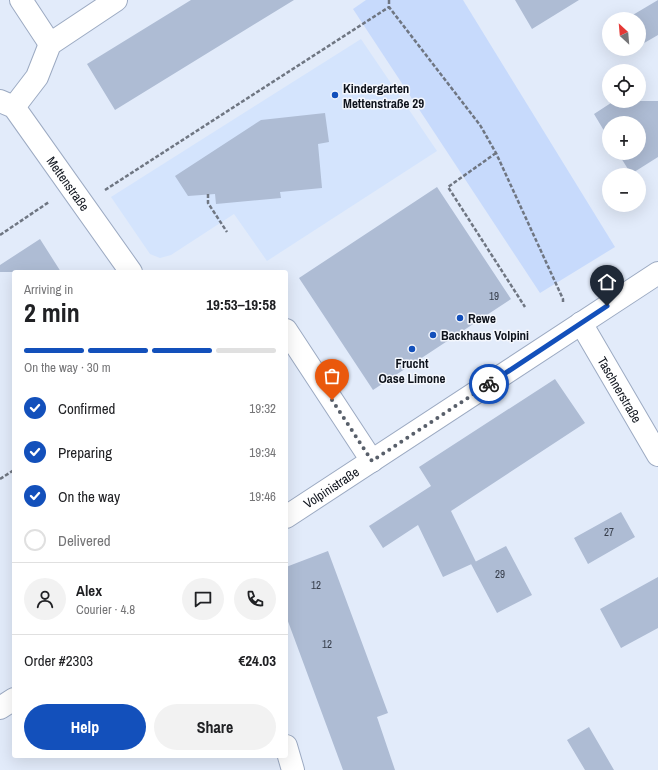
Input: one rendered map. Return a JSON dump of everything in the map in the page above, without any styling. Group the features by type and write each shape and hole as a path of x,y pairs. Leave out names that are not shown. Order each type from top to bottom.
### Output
{"street":[{"path":"21,0 50,44"},
{"path":"7,104 37,77 50,44 116,0"},
{"name":"Mettenstraße","path":"7,104 77,196 130,270"},
{"name":"Volpinistraße","path":"288,516 658,273"},
{"name":"Taschnerstraße","path":"581,323 658,455"},
{"path":"288,333 372,461"},
{"path":"0,708 12,700"},
{"path":"288,753 293,770"}],"path":[{"path":"389,0 389,7 480,125 496,153 557,287"},
{"path":"0,235 77,196 389,7"},
{"path":"496,153 448,187 525,306"},
{"path":"208,194 208,203 227,232"},
{"path":"0,479 12,471"}],"shaded area":[{"path":"366,0 463,0 615,247 540,293 353,9"},
{"name":"Kindergarten Mettenstraße 29","path":"361,39 437,151 267,261 234,214 171,255 160,258 150,254 111,197"}],"building":[{"path":"191,0 294,0 115,110 87,64"},
{"path":"515,0 579,0 532,29"},
{"path":"658,0 658,35 646,42 646,12 638,12"},
{"path":"646,101 658,101 658,157 641,168 627,168 622,160 646,160 646,116 602,116 602,127 594,114 603,108 646,108"},
{"path":"325,113 329,142 318,144 322,188 280,192 281,198 216,204 215,194 188,196 175,176 261,120"},
{"path":"437,187 511,299 373,390 299,278"},
{"path":"40,239 60,270 12,270 12,272 0,272 0,265"},
{"path":"555,379 585,423 451,511 476,562 443,577 418,525 383,548 369,526 431,486 419,467"},
{"path":"621,512 635,537 588,564 574,538"},
{"path":"506,546 532,595 497,613 471,564"},
{"path":"328,551 388,713 377,717 395,770 343,770 288,621 288,566"},
{"path":"658,577 658,628 621,648 600,609"},
{"path":"589,727 614,770 585,770 567,740"}],"way so far":[{"path":"332,400 372,461 489,384"}],"place":[{"name":"Kindergarten Mettenstraße 29","path":"335,95"},
{"name":"Rewe","path":"460,318"},
{"name":"Backhaus Volpini","path":"433,335"},
{"name":"Frucht Oase Limone","path":"412,349"}],"route":[{"path":"489,384 607,306"}]}
